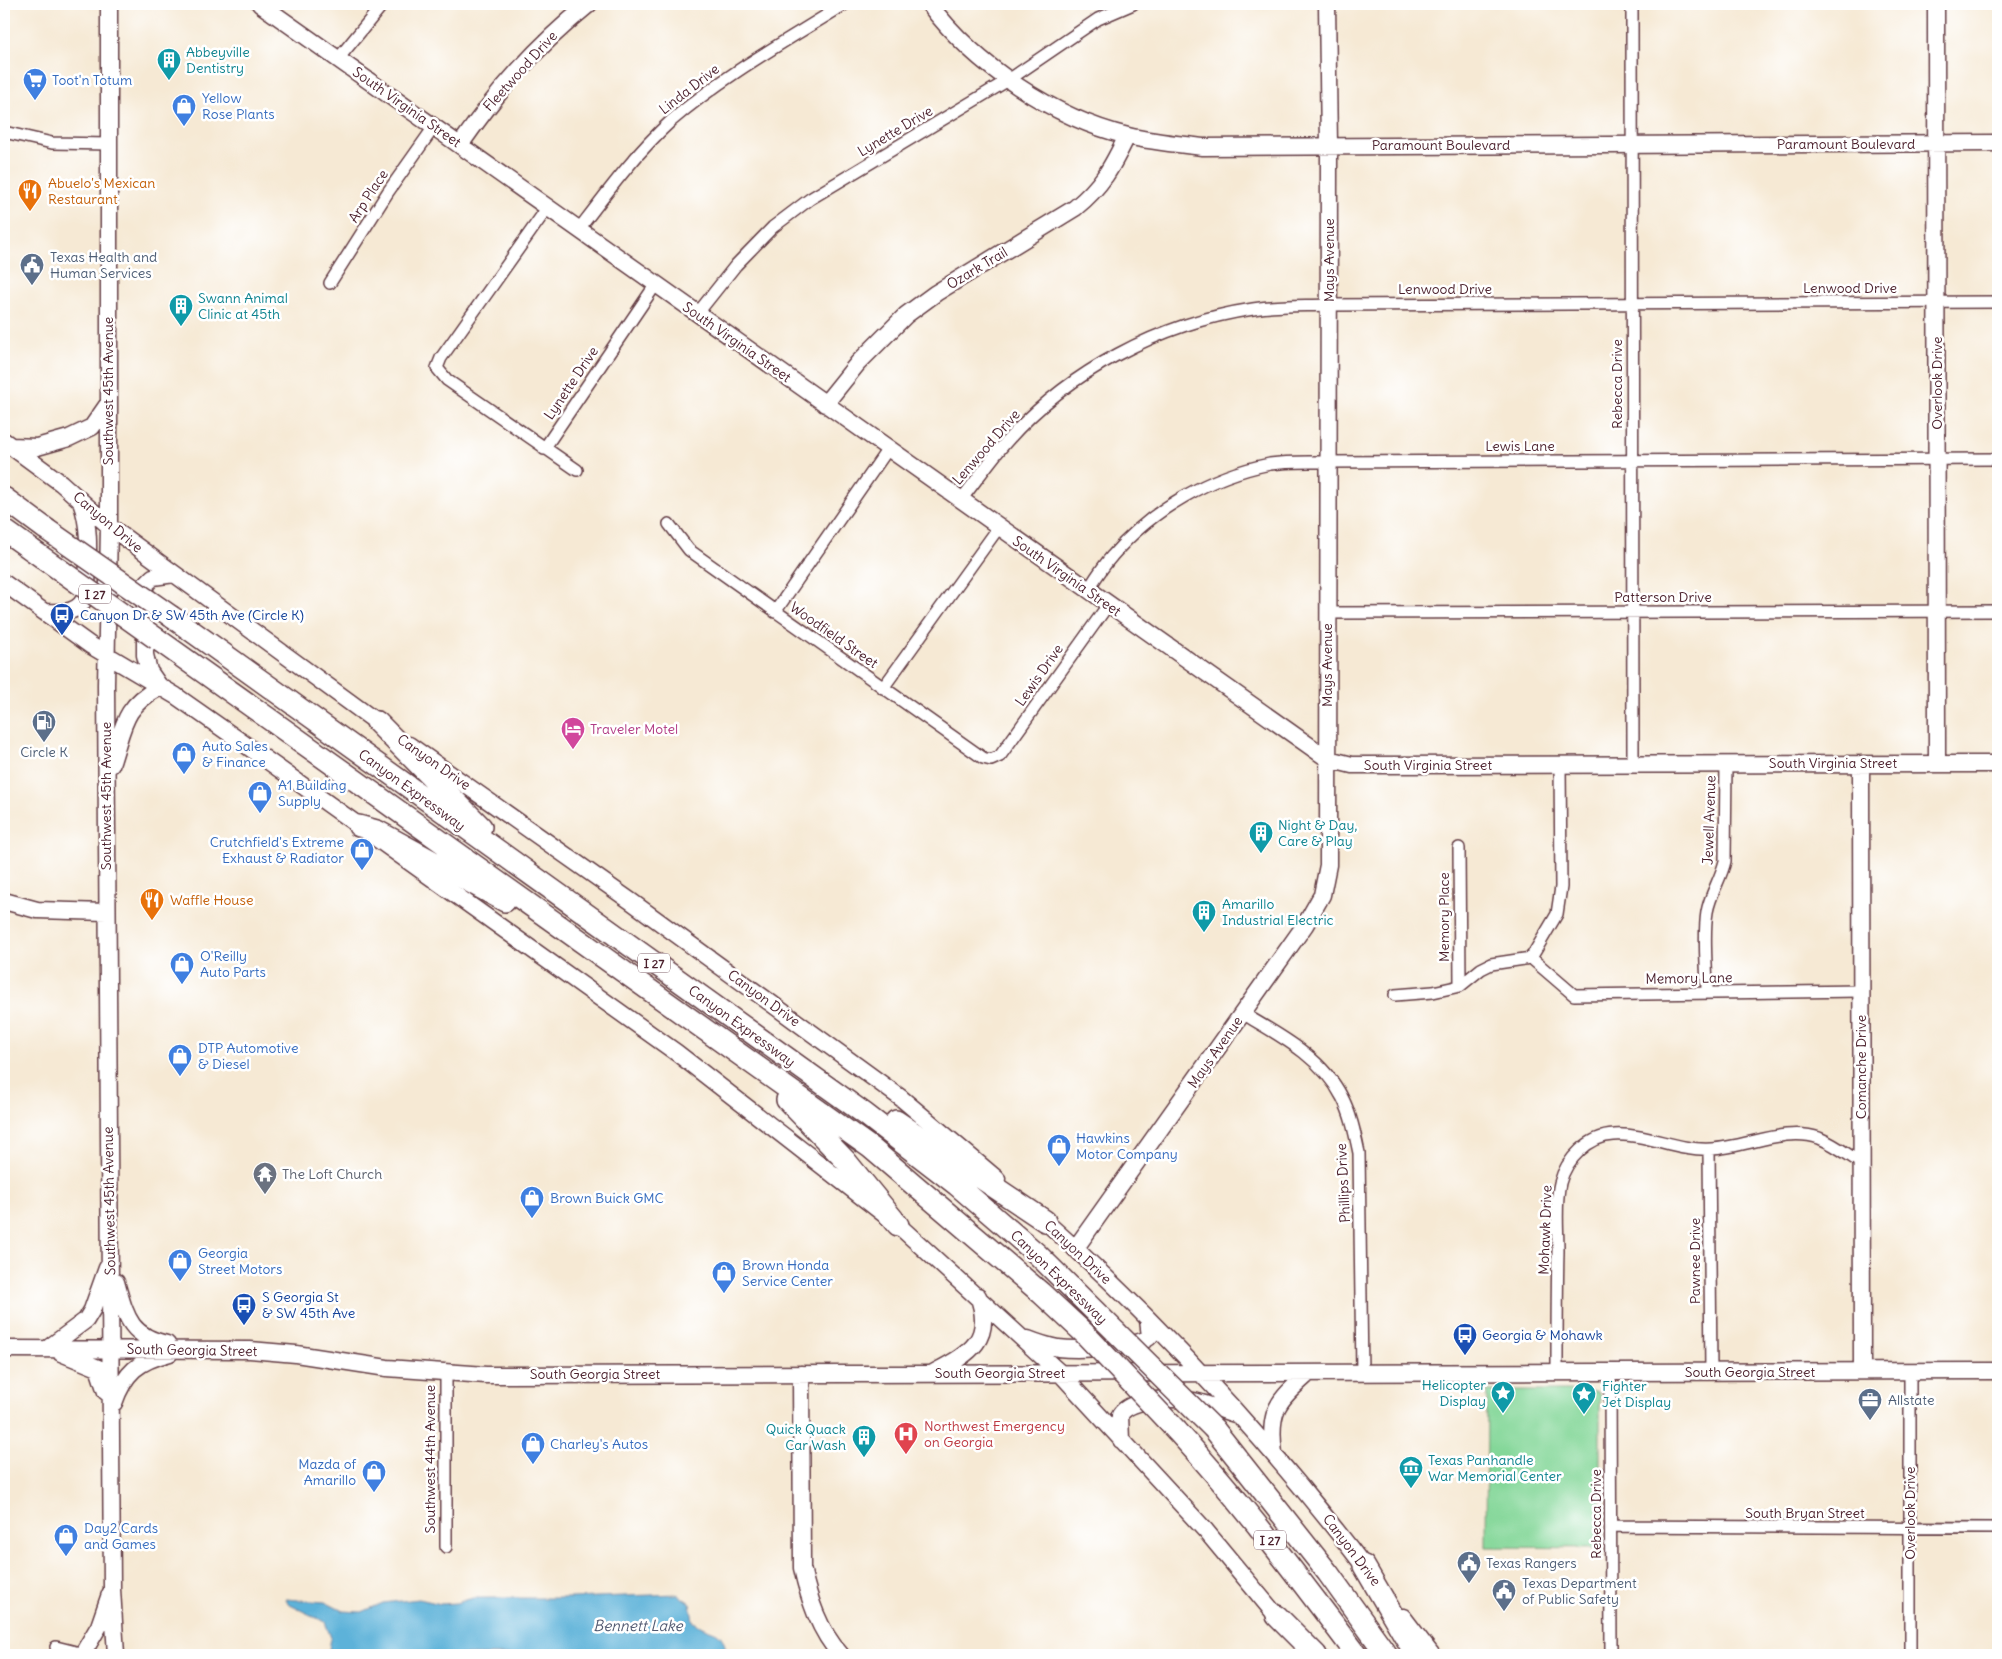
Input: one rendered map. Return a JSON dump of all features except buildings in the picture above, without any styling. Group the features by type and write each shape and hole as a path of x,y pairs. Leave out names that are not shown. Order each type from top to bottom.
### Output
{"highway":[{"name":"Canyon Expressway","path":"4,498 865,1114 956,1184 1037,1254 1214,1429 1328,1573 1388,1655"},
{"name":"Canyon Expressway","path":"4,530 871,1148 1041,1293 1084,1333 1218,1476 1262,1529 1356,1655"},
{"path":"377,722 486,832 576,908"},
{"path":"359,826 377,831 412,849 586,945"},
{"path":"788,1059 815,1070 1045,1221"},
{"path":"754,1065 845,1160 898,1225"},
{"path":"1364,1566 1416,1655"},
{"path":"1277,1616 1316,1655"}],"main road":[{"name":"Southwest 45th Avenue","path":"109,4 106,912 112,1589 116,1655"},
{"name":"South Virginia Street","path":"260,4 1328,759 1352,765 1998,764"},
{"name":"Fleetwood Drive","path":"460,145 491,100 551,35 589,4"},
{"name":"Paramount Boulevard","path":"929,4 960,40 982,61 1010,80 1066,113 1127,136 1160,142 1203,146 1998,143"},
{"name":"Mays Avenue","path":"1075,1249 1305,925 1322,895 1328,865 1327,462 1330,146 1327,4"},
{"name":"Overlook Drive","path":"1936,4 1938,763"},
{"name":"Ozark Trail","path":"825,404 858,363 906,315 936,293 1075,208 1093,193 1108,175 1127,136"},
{"path":"7,443 38,447 69,438 92,427 108,404"},
{"name":"Canyon Drive","path":"7,443 79,498 108,526 377,722 632,902 901,1098 1075,1249 1148,1320 1241,1416 1274,1453 1432,1655"},
{"path":"44,612 67,613 75,610 84,602 87,593 88,530 86,515 79,498"},
{"path":"160,687 149,671 145,655 145,585 153,577 174,574"},
{"path":"4,584 106,654 160,687 359,826 677,1053 898,1225 978,1296 1060,1373 1206,1531 1308,1655"},
{"path":"106,779 129,711 142,696 160,687"},
{"name":"Comanche Drive","path":"1861,764 1862,1371"},
{"path":"4,901 37,910 106,912"},
{"path":"110,1261 124,1308 133,1327 143,1336 151,1339 189,1348"},
{"path":"47,1348 86,1320 92,1310 110,1261"},
{"path":"932,1374 970,1352 979,1340 984,1326 984,1310 978,1296"},
{"path":"1021,1336 1038,1344 1059,1348 1108,1347 1143,1342 1148,1339 1150,1332 1148,1320"},
{"name":"South Georgia Street","path":"4,1348 189,1348 296,1354 387,1368 486,1375 1998,1371"},
{"path":"47,1348 98,1368 111,1412"},
{"path":"111,1412 120,1388 130,1372 161,1355 189,1348"},
{"path":"1274,1453 1271,1432 1274,1413 1289,1392 1309,1373"},
{"path":"801,1374 802,1568 809,1598 823,1629 841,1655"},
{"path":"1121,1440 1120,1415 1130,1405 1142,1402 1194,1401 1241,1416"},
{"path":"84,1655 99,1626 112,1589"}],"street":[{"path":"338,58 383,4"},
{"name":"Linda Drive","path":"579,229 624,170 670,122 720,82 845,4"},
{"name":"Lynette Drive","path":"698,314 736,265 773,227 810,199 1010,80 1098,19 1133,4"},
{"name":"Rebecca Drive","path":"1632,4 1633,764"},
{"name":"Arp Place","path":"330,283 388,192 434,126"},
{"path":"4,132 52,143 109,144"},
{"path":"548,207 441,358 437,368 447,380 544,449 577,470"},
{"name":"Lynette Drive","path":"544,449 656,284"},
{"name":"Lenwood Drive","path":"960,500 1007,441 1038,410 1097,365 1146,341 1200,320 1253,309 1328,305 1998,302"},
{"path":"775,612 888,449"},
{"name":"Lewis Lane","path":"1088,590 1110,557 1132,534 1185,495 1240,472 1271,464 1327,462 1998,459"},
{"name":"Woodfield Street","path":"669,524 689,550 982,758 991,760"},
{"path":"883,688 999,527"},
{"name":"Lewis Drive","path":"991,760 1000,756 1108,605"},
{"name":"Patterson Drive","path":"1327,613 1998,612"},
{"path":"1394,994 1433,992 1460,986 1481,969 1491,964 1531,958 1557,914 1561,887 1560,764"},
{"name":"Jewell Avenue","path":"1707,993 1707,914 1712,893 1722,873 1725,861 1726,764"},
{"name":"Memory Place","path":"1459,848 1460,986"},
{"name":"Memory Lane","path":"1531,958 1574,994 1861,991"},
{"name":"Phillips Drive","path":"1242,1013 1306,1054 1328,1076 1342,1097 1352,1121 1359,1153 1362,1373"},
{"name":"Mohawk Drive","path":"1558,1372 1558,1211 1560,1182 1575,1156 1599,1138 1613,1135 1629,1135 1687,1148 1709,1150 1746,1145 1784,1135 1801,1134 1818,1138 1861,1163"},
{"name":"Pawnee Drive","path":"1709,1150 1711,1372"},
{"name":"Overlook Drive","path":"1910,1371 1910,1655"},
{"name":"Southwest 44th Avenue","path":"446,1372 446,1546"},
{"name":"Rebecca Drive","path":"1610,1372 1611,1655"},
{"name":"South Bryan Street","path":"1611,1526 1998,1528"},
{"path":"56,1647 84,1655"}],"green space":[{"path":"1487,1391 1596,1391 1600,1396 1600,1548 1486,1547"}],"water":[{"name":"Bennett Lake","path":"677,1594 690,1603 693,1621 719,1635 725,1645 727,1655 328,1655 331,1638 325,1622 288,1604 286,1599 325,1602 343,1611 362,1612 383,1603 419,1599 441,1604 456,1603 473,1598 571,1598"}],"place":[{"name":"Abbeyville Dentistry","path":"169,81"},
{"name":"Toot'n Totum","path":"35,101"},
{"name":"Yellow Rose Plants","path":"184,127"},
{"name":"Abuelo's Mexican Restaurant","path":"30,212"},
{"name":"Texas Health and Human Services","path":"32,286"},
{"name":"Swann Animal Clinic at 45th","path":"181,327"},
{"name":"Canyon Dr & SW 45th Ave (Circle K)","path":"62,636"},
{"name":"Circle K","path":"44,743"},
{"name":"Traveler Motel","path":"573,750"},
{"name":"Auto Sales & Finance","path":"184,775"},
{"name":"A1 Building Supply","path":"260,814"},
{"name":"Night & Day, Care & Play","path":"1261,854"},
{"name":"Crutchfield's Extreme Exhaust & Radiator","path":"362,871"},
{"name":"Waffle House","path":"152,921"},
{"name":"Amarillo Industrial Electric","path":"1204,933"},
{"name":"O'Reilly Auto Parts","path":"182,985"},
{"name":"DTP Automotive & Diesel","path":"180,1077"},
{"name":"Hawkins Motor Company","path":"1059,1167"},
{"name":"The Loft Church","path":"265,1195"},
{"name":"Brown Buick GMC","path":"532,1219"},
{"name":"Georgia Street Motors","path":"180,1282"},
{"name":"Brown Honda Service Center","path":"724,1294"},
{"name":"S Georgia St & SW 45th Ave","path":"244,1326"},
{"name":"Georgia & Mohawk","path":"1465,1356"},
{"name":"Helicopter Display","path":"1503,1414"},
{"name":"Fighter Jet Display","path":"1584,1415"},
{"name":"Allstate","path":"1870,1421"},
{"name":"Northwest Emergency on Georgia","path":"906,1455"},
{"name":"Quick Quack Car Wash","path":"864,1458"},
{"name":"Charley's Autos","path":"533,1465"},
{"name":"Texas Panhandle War Memorial Center","path":"1411,1489"},
{"name":"Mazda of Amarillo","path":"374,1493"},
{"name":"Day2 Cards and Games","path":"66,1557"},
{"name":"Texas Rangers","path":"1469,1584"},
{"name":"Texas Department of Public Safety","path":"1504,1612"}]}
